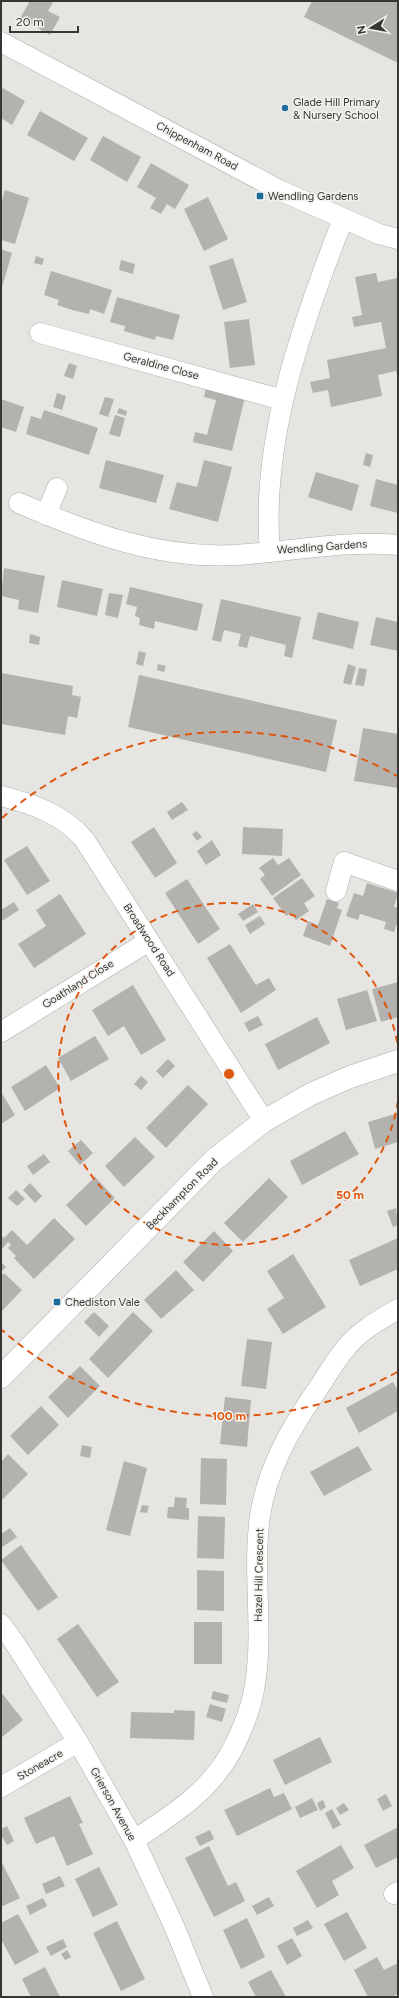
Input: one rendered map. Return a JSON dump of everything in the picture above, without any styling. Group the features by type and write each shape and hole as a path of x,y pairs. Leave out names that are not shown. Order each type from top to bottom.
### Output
{"street":[{"name":"Chippenham Road","path":"1,42 279,190 380,234 398,239"},
{"name":"Wendling Gardens","path":"270,552 268,524 270,475 283,400 318,285 344,219"},
{"name":"Geraldine Close","path":"40,333 283,400"},
{"path":"46,515 57,488"},
{"name":"Wendling Gardens","path":"19,503 46,515 114,540 165,551 205,555 235,555 357,543 398,546"},
{"name":"Broadwood Road","path":"1,796 23,802 57,816 76,830 84,839 264,1121"},
{"path":"336,891 344,862 398,880"},
{"name":"Goathland Close","path":"3,1025 149,941"},
{"name":"Beckhampton Road","path":"1,1377 214,1160 264,1121 311,1094 350,1077 398,1061"},
{"name":"Hazel Hill Crescent","path":"134,1840 183,1808 216,1773 234,1746 248,1710 255,1684 258,1656 258,1561 260,1517 273,1467 284,1442 297,1420 345,1348 365,1330 398,1310"},
{"name":"Grierson Avenue","path":"1,1624 78,1742 134,1840 174,1926 203,1997"},
{"name":"Stoneacre","path":"1,1787 78,1742"}],"building":[{"path":"30,1 53,2 48,11 60,17 50,35 20,18"},
{"path":"312,1 398,1 398,63 304,17"},
{"path":"1,87 25,101 12,125 1,118"},
{"path":"40,111 88,138 74,161 27,135"},
{"path":"103,136 141,157 127,182 90,160"},
{"path":"151,163 189,185 175,209 167,204 161,214 150,208 156,198 137,187"},
{"path":"5,190 29,198 15,244 1,240 1,204"},
{"path":"208,197 228,239 204,251 184,209"},
{"path":"1,249 12,253 2,287 1,287"},
{"path":"36,256 44,259 42,265 34,263"},
{"path":"233,258 247,302 223,310 209,266"},
{"path":"121,260 135,264 133,274 119,270"},
{"path":"51,271 112,290 104,314 90,309 89,314 72,310 57,305 59,300 44,295"},
{"path":"376,273 378,282 397,278 398,379 396,371 378,375 382,396 331,407 328,390 313,393 310,382 330,378 327,360 386,348 381,322 354,327 352,317 362,315 355,277"},
{"path":"117,297 180,315 173,340 156,336 155,340 124,331 125,326 110,322"},
{"path":"249,319 255,365 230,368 224,322"},
{"path":"69,363 77,366 73,379 64,376"},
{"path":"206,387 245,397 232,451 193,442 195,432 207,435 216,400 204,397"},
{"path":"57,393 66,396 62,410 53,407"},
{"path":"105,397 114,399 108,417 99,414"},
{"path":"1,399 24,407 16,432 1,427"},
{"path":"119,408 127,411 126,416 117,413"},
{"path":"44,410 98,428 89,455 26,434 31,416 41,419"},
{"path":"115,415 125,418 120,437 109,434"},
{"path":"366,453 373,455 370,467 363,465"},
{"path":"106,460 164,475 156,503 99,488"},
{"path":"204,460 232,467 218,522 169,509 177,482 197,487"},
{"path":"316,472 359,485 352,511 308,497"},
{"path":"376,479 398,485 398,513 370,506"},
{"path":"4,568 45,576 38,613 18,609 19,600 1,596"},
{"path":"62,580 103,589 97,616 57,607"},
{"path":"130,587 203,604 197,631 155,621 154,629 139,625 140,618 135,616 137,607 126,604"},
{"path":"109,593 123,595 118,618 105,615"},
{"path":"221,599 301,617 292,658 284,656 286,645 250,636 247,648 238,646 241,634 224,630 221,642 212,640"},
{"path":"318,612 359,622 353,649 312,639"},
{"path":"376,617 398,622 398,651 370,645"},
{"path":"30,634 40,637 39,645 29,643"},
{"path":"139,651 146,653 143,666 136,664"},
{"path":"158,664 166,666 164,672 157,670"},
{"path":"348,664 356,667 351,685 343,683"},
{"path":"359,668 367,669 364,686 355,685"},
{"path":"1,673 73,686 72,695 81,697 77,718 68,716 65,735 1,724"},
{"path":"139,675 337,720 326,772 128,727"},
{"path":"363,728 398,734 398,788 354,781"},
{"path":"182,802 188,810 172,820 167,812"},
{"path":"154,827 177,863 155,878 131,842"},
{"path":"243,827 283,829 282,856 242,854"},
{"path":"197,831 202,837 197,841 192,834"},
{"path":"212,840 221,855 206,865 197,851"},
{"path":"27,846 50,881 27,895 4,860"},
{"path":"273,858 278,865 289,858 301,875 272,896 260,879 265,875 259,868"},
{"path":"302,878 315,896 304,903 309,911 296,920 291,913 286,916 273,898"},
{"path":"187,879 220,929 198,944 165,893"},
{"path":"367,883 398,893 394,907 398,908 398,921 394,932 384,929 386,922 360,914 358,920 346,916 354,893 363,896"},
{"path":"60,894 86,934 34,968 18,944 46,926 36,910"},
{"path":"327,899 339,903 337,908 342,910 330,946 303,936 308,921 318,925"},
{"path":"14,902 19,910 2,921 1,910"},
{"path":"253,904 258,912 243,921 238,914"},
{"path":"260,916 265,924 250,934 245,925"},
{"path":"230,944 256,985 269,978 276,990 241,1013 207,958"},
{"path":"398,982 398,1017 381,1022 372,989"},
{"path":"133,985 166,1040 141,1055 124,1026 108,1036 92,1010"},
{"path":"367,990 377,1021 346,1030 337,999"},
{"path":"258,1016 263,1025 249,1032 244,1023"},
{"path":"317,1017 330,1043 278,1070 265,1044"},
{"path":"95,1036 109,1059 71,1081 58,1058"},
{"path":"168,1059 175,1066 163,1078 156,1071"},
{"path":"46,1065 60,1088 25,1111 11,1087"},
{"path":"141,1076 148,1082 141,1090 134,1084"},
{"path":"188,1085 208,1104 166,1148 146,1128"},
{"path":"1,1092 15,1115 1,1124"},
{"path":"398,1113 398,1142 375,1149 368,1122"},
{"path":"345,1131 359,1154 302,1185 290,1161"},
{"path":"135,1137 155,1157 124,1187 105,1166"},
{"path":"81,1140 93,1153 80,1165 68,1151"},
{"path":"44,1154 50,1162 33,1175 27,1166"},
{"path":"95,1177 115,1198 86,1226 66,1205"},
{"path":"269,1178 288,1197 243,1242 224,1223"},
{"path":"30,1183 42,1196 35,1203 23,1190"},
{"path":"16,1190 25,1199 17,1206 8,1198"},
{"path":"396,1208 398,1225 393,1227 387,1211"},
{"path":"54,1218 75,1239 34,1279 14,1258 16,1256 8,1248 11,1245 8,1242 1,1250 1,1235 4,1238 12,1230 27,1245"},
{"path":"214,1231 233,1251 203,1282 183,1262"},
{"path":"398,1238 398,1269 360,1286 349,1260"},
{"path":"293,1254 326,1307 283,1334 267,1309 284,1298 267,1271"},
{"path":"1,1262 6,1267 1,1272"},
{"path":"176,1270 194,1290 161,1319 144,1300"},
{"path":"4,1273 22,1290 1,1312 1,1276"},
{"path":"94,1312 109,1326 99,1337 84,1322"},
{"path":"133,1312 153,1331 108,1378 89,1359"},
{"path":"247,1339 272,1342 266,1389 241,1386"},
{"path":"80,1366 100,1386 68,1418 48,1397"},
{"path":"393,1382 398,1391 398,1411 359,1433 346,1408"},
{"path":"225,1397 251,1400 247,1447 220,1444"},
{"path":"41,1406 59,1425 28,1455 10,1436"},
{"path":"82,1445 92,1447 90,1458 80,1456"},
{"path":"358,1446 372,1470 324,1496 310,1472"},
{"path":"8,1454 28,1474 1,1501 1,1462"},
{"path":"201,1458 227,1459 226,1505 200,1504"},
{"path":"124,1461 147,1468 130,1536 106,1530"},
{"path":"175,1497 187,1498 186,1508 189,1508 189,1520 167,1518 168,1507 174,1507"},
{"path":"142,1505 149,1506 147,1513 140,1512"},
{"path":"198,1516 225,1517 224,1559 197,1558"},
{"path":"10,1528 17,1537 1,1548 1,1534"},
{"path":"21,1545 58,1597 38,1611 1,1560"},
{"path":"197,1570 224,1571 224,1611 197,1610"},
{"path":"194,1622 222,1622 222,1664 194,1664"},
{"path":"78,1624 119,1682 97,1697 57,1639"},
{"path":"213,1691 229,1695 227,1703 211,1699"},
{"path":"1,1692 23,1720 1,1738"},
{"path":"210,1704 226,1709 222,1722 206,1717"},
{"path":"174,1710 195,1711 194,1740 130,1738 131,1712 174,1713"},
{"path":"320,1737 332,1762 285,1785 273,1760"},
{"path":"270,1788 274,1797 284,1793 292,1809 237,1836 224,1810"},
{"path":"386,1794 392,1806 383,1811 377,1799"},
{"path":"70,1796 83,1823 79,1824 93,1854 67,1866 54,1836 36,1844 24,1818"},
{"path":"312,1798 318,1810 300,1818 295,1807"},
{"path":"323,1800 326,1807 320,1811 317,1803"},
{"path":"344,1803 349,1810 340,1815 336,1808"},
{"path":"332,1809 341,1825 333,1829 325,1813"},
{"path":"7,1826 14,1841 7,1845 1,1835 1,1829"},
{"path":"398,1827 398,1857 376,1868 364,1845"},
{"path":"210,1830 214,1839 200,1846 195,1837"},
{"path":"341,1845 354,1868 332,1881 339,1895 317,1908 296,1871"},
{"path":"209,1846 228,1886 236,1882 245,1901 214,1917 185,1858"},
{"path":"1,1861 20,1898 1,1907"},
{"path":"99,1867 118,1905 93,1917 75,1879"},
{"path":"60,1876 65,1886 46,1894 42,1884"},
{"path":"269,1897 274,1906 257,1915 252,1906"},
{"path":"43,1898 47,1906 30,1915 26,1906"},
{"path":"347,1912 367,1948 344,1961 324,1924"},
{"path":"18,1914 39,1952 15,1965 1,1939 1,1923"},
{"path":"247,1918 265,1957 241,1969 223,1930"},
{"path":"308,1920 313,1928 297,1936 293,1928"},
{"path":"117,1921 145,1979 121,1991 93,1933"},
{"path":"292,1938 302,1956 287,1965 277,1946"},
{"path":"63,1939 67,1947 51,1956 46,1947"},
{"path":"67,1950 71,1957 65,1960 61,1954"},
{"path":"377,1957 384,1970 398,1963 398,1994 392,1997 368,1997 354,1970"},
{"path":"45,1967 60,1997 31,1997 22,1979"},
{"path":"271,1970 286,1997 256,1997 248,1982"}],"place":[{"name":"Glade Hill Primary & Nursery School","path":"285,108"},
{"name":"Wendling Gardens","path":"260,196"},
{"name":"Chediston Vale","path":"57,1302"}]}
